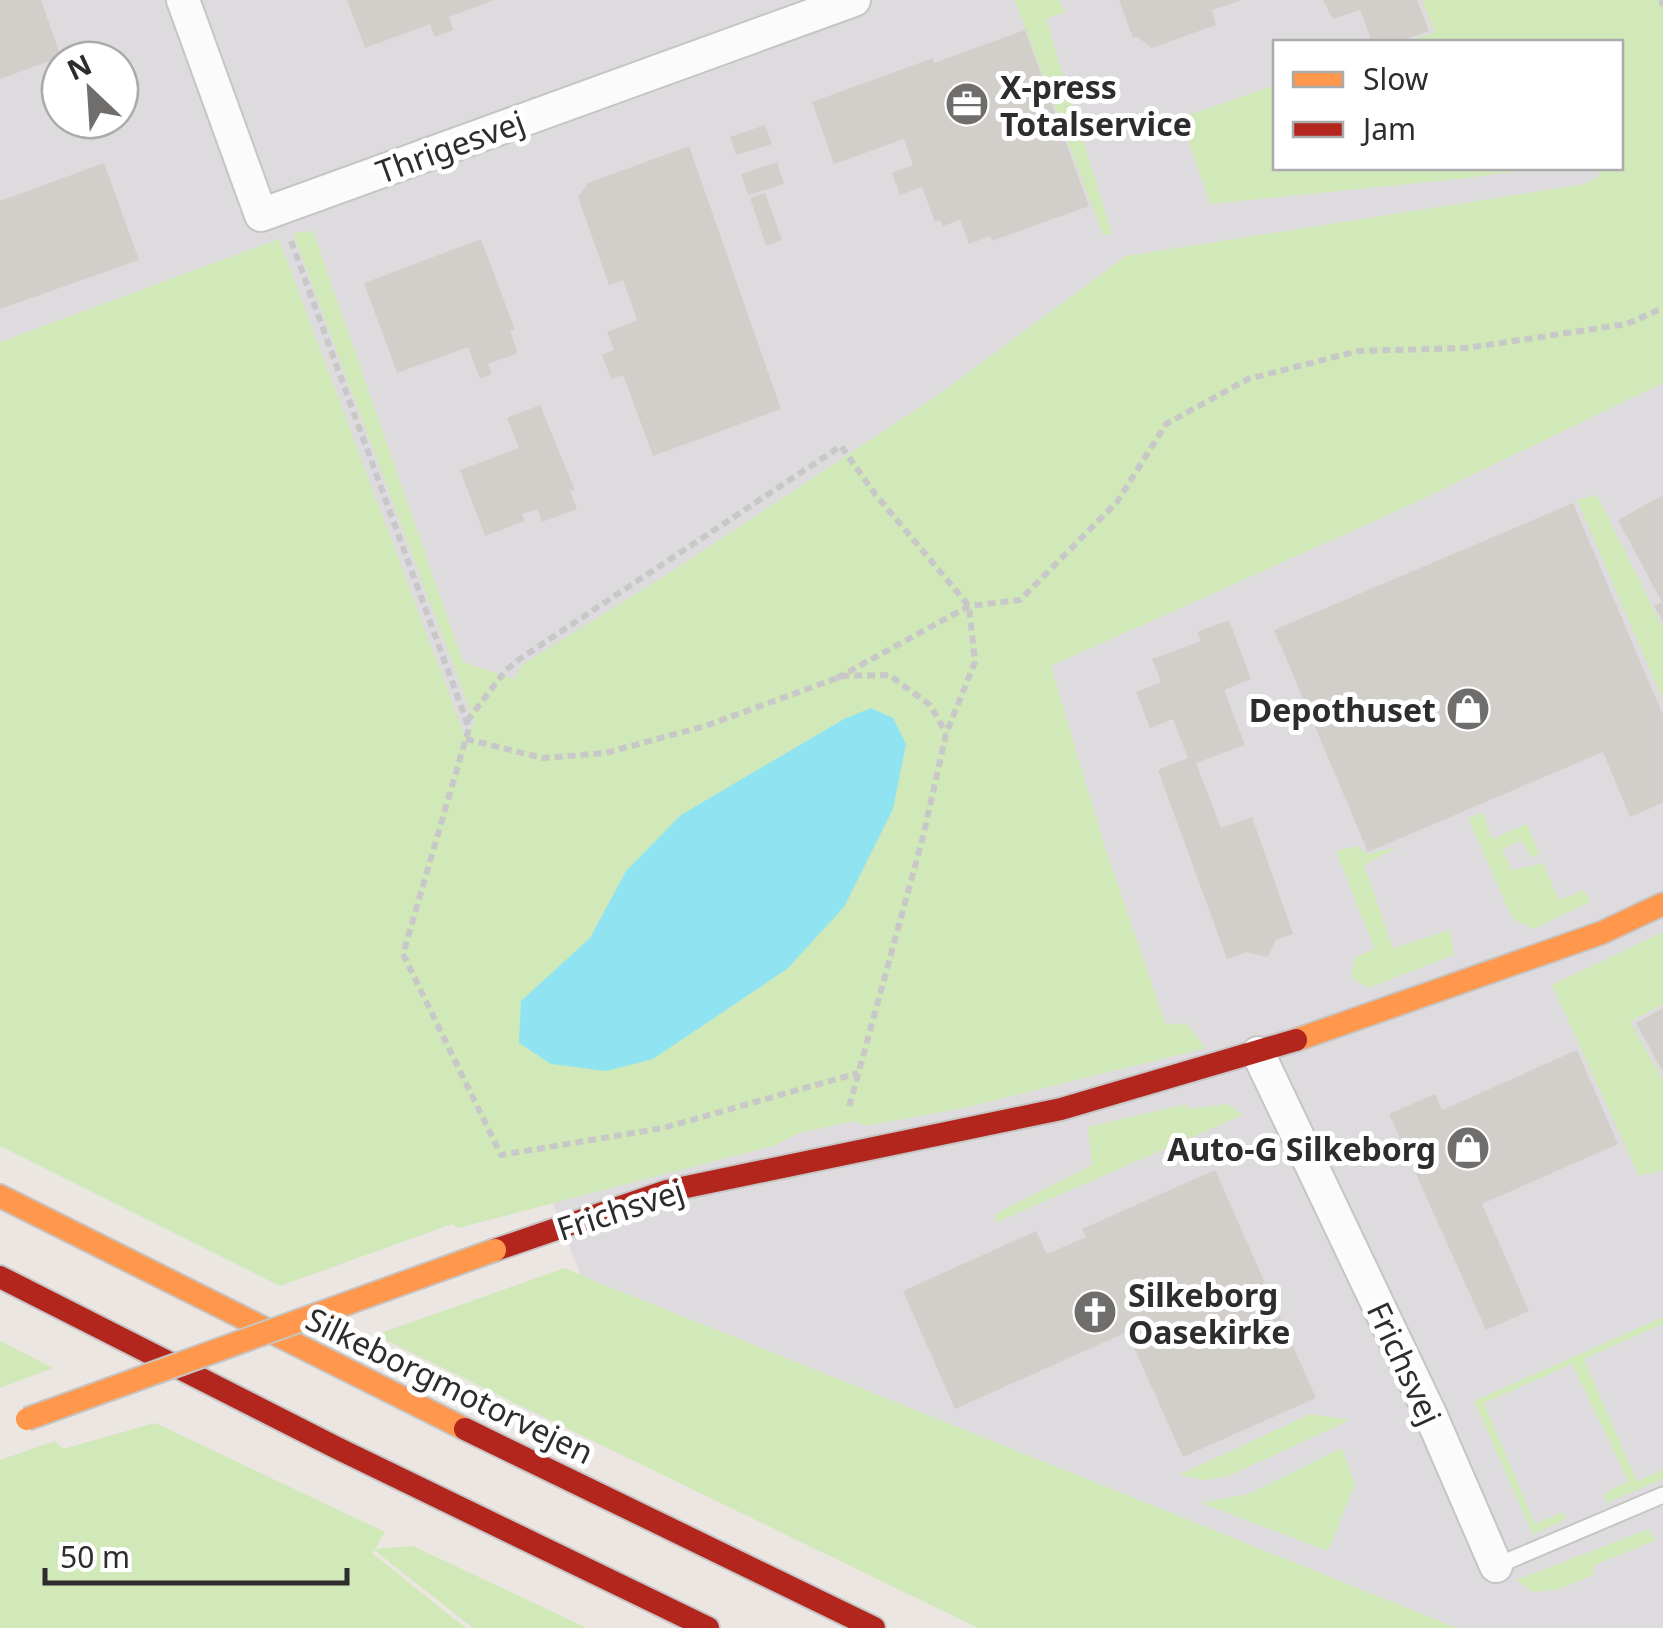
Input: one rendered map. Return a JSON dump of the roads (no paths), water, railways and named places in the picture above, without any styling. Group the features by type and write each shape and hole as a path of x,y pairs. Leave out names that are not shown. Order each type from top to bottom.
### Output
{"main road":[{"name":"Frichsvej","path":"0,1429 667,1190 1061,1109 1258,1052 1602,933 1663,904"},
{"name":"Silkeborgmotorvejen","path":"0,1196 357,1377 874,1628"},
{"path":"0,1278 337,1448 708,1628"}],"street":[{"name":"Thrigesvej","path":"183,0 260,215 854,0"},
{"name":"Frichsvej","path":"1258,1052 1431,1416 1496,1566"}],"lane":[{"path":"1496,1566 1663,1495"}],"water":[{"path":"871,708 893,718 906,744 893,809 844,907 787,969 653,1059 606,1071 551,1064 519,1043 521,1001 590,938 626,871 681,815 844,719"}],"place":[{"name":"X-press Totalservice","path":"967,104"},
{"name":"Depothuset","path":"1468,709"},
{"name":"Auto-G Silkeborg","path":"1468,1148"},
{"name":"Silkeborg Oasekirke","path":"1095,1312"}]}
